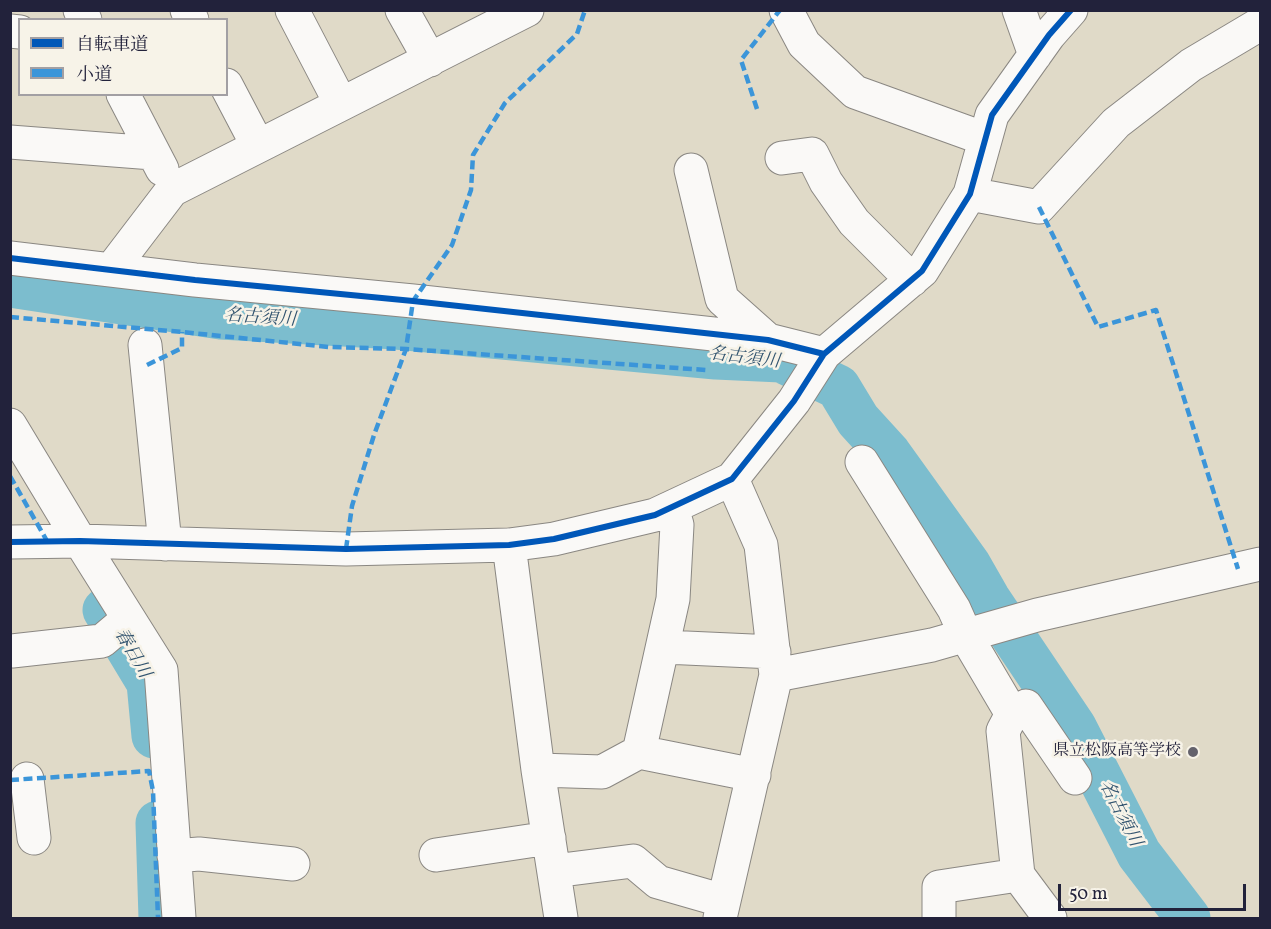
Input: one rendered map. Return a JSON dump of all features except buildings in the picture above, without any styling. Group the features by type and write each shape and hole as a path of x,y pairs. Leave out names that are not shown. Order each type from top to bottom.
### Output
{"street":[{"path":"292,10 341,104"},
{"path":"402,10 430,60"},
{"path":"111,270 172,189 527,10"},
{"path":"786,10 804,44 855,92 977,136"},
{"path":"1019,10 1035,55"},
{"path":"10,542 80,541 346,549 509,546 554,539 655,515 732,479 794,401 824,354 922,272 970,194 992,115 1071,10"},
{"path":"970,194 1039,207 1116,123 1191,64 1260,24"},
{"path":"228,89 258,146"},
{"path":"124,96 172,189"},
{"path":"10,142 153,153"},
{"path":"782,158 812,154 826,183 854,222 912,280"},
{"path":"691,170 722,299 768,340"},
{"path":"10,258 768,340 824,354"},
{"path":"145,345 165,544"},
{"path":"10,425 161,670 179,918"},
{"path":"862,462 954,609 966,636 1012,714"},
{"path":"554,871 633,861 658,882 722,910 754,776 775,664 760,545 732,479"},
{"path":"639,752 673,600 677,525 672,507"},
{"path":"509,546 538,770 561,918"},
{"path":"664,647 775,664 932,645 1036,615 1260,564"},
{"path":"12,651 102,641 128,619"},
{"path":"1050,918 1018,875 1003,731 1012,714 1026,706 1074,778"},
{"path":"538,770 602,772 639,752 754,776"},
{"path":"27,779 34,838"},
{"path":"436,855 549,838"},
{"path":"174,856 199,854 293,864"},
{"path":"939,918 939,887 1018,875"}],"waterway":[{"name":"名古須川","path":"10,285 221,317 396,327 716,357 781,360 838,387 858,420 889,454 968,564 988,599 1074,727 1139,854 1188,918"},
{"name":"春日川","path":"105,610 149,683 154,736"},
{"name":"春日川","path":"158,823 161,918"}],"marked path":[{"path":"346,549 352,506 374,435 406,349 413,301 452,245 471,190 473,155 505,103 577,34 585,10"},
{"path":"757,109 741,60 780,10"},
{"path":"1039,207 1098,327 1156,310 1238,569"},
{"path":"10,317 329,347 406,349 706,370"},
{"path":"147,365 182,348 182,332"},
{"path":"10,476 47,541"},
{"path":"10,780 149,771 153,791 158,918"}],"cycle path":[{"path":"10,542 80,541 346,549 509,545 554,539 655,515 732,479 794,401 824,354 922,271 970,194 992,115 1049,35 1071,10"},
{"path":"10,258 195,280 413,301 768,340 824,354"}],"place":[{"name":"県立松阪高等学校","path":"1193,752"}]}
